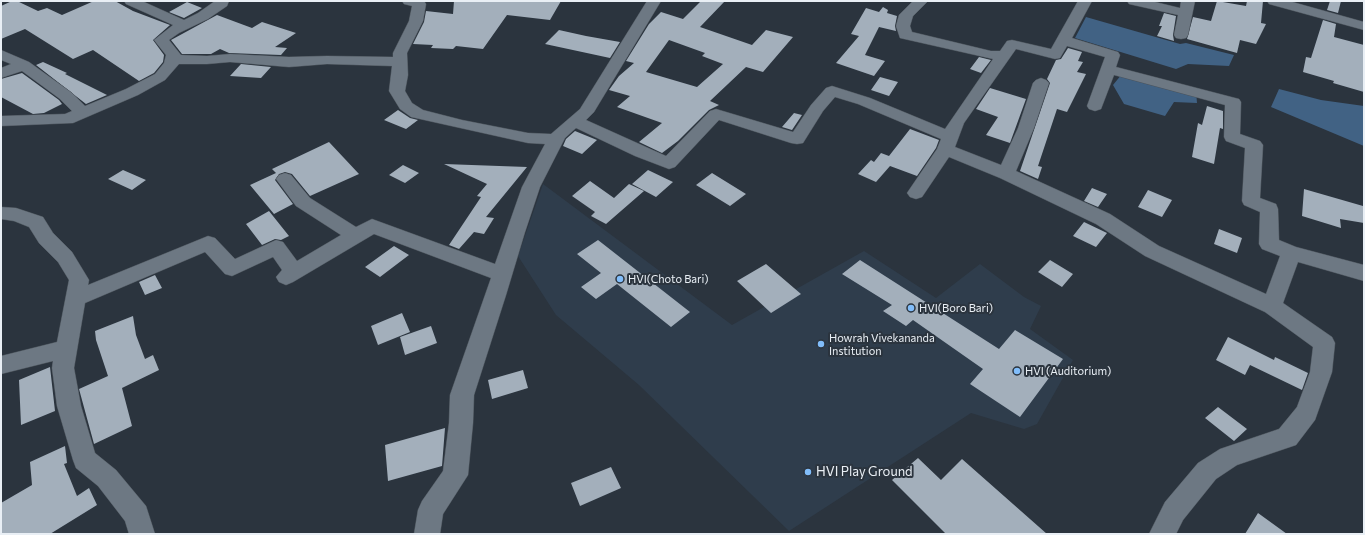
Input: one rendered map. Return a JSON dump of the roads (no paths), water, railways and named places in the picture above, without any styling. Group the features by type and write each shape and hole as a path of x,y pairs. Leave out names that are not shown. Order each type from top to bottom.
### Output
{"street":[{"path":"131,1 184,25"},
{"path":"1,121 67,119 118,99 160,77 174,59 174,54 170,48 161,40 184,25 203,16 222,3 222,1"},
{"path":"409,1 419,4 416,21 400,53 400,75 397,91 406,106 417,114 528,138 556,139"},
{"path":"427,534 431,510 455,475 461,423 462,395 502,274 514,232 531,187 556,139 574,121 586,112 654,1"},
{"path":"921,1 906,15 903,26 905,35 991,55 1004,55"},
{"path":"916,193 947,143 956,123 1012,44 1055,56 1062,40 1085,1"},
{"path":"1134,1 1186,7 1181,35"},
{"path":"1274,1 1364,26"},
{"path":"1062,40 1113,55 1095,106"},
{"path":"1,54 24,65 66,96 82,113"},
{"path":"174,59 207,60 230,58 289,62 327,60 399,62"},
{"path":"1,73 24,65"},
{"path":"1108,69 1233,102 1232,137 1254,145 1251,201 1269,209 1269,244 1291,253 1364,273"},
{"path":"1006,174 1026,128 1041,83"},
{"path":"574,121 641,152 669,163 716,114 797,139 817,108 832,91 864,101 1006,174 1103,219 1152,251 1272,306 1324,343 1321,372 1307,412 1287,437 1229,457 1208,471 1174,511 1162,534"},
{"path":"285,179 303,202 356,236"},
{"path":"1,213 16,214 36,222 46,238 65,257 79,280 63,368 69,406 85,460 108,478 137,515 142,534"},
{"path":"75,299 208,242 232,269 276,247 290,275 372,226 502,274"},
{"path":"1272,306 1291,253"},
{"path":"1,365 67,349"}],"water":[{"path":"1086,17 1180,44 1186,43 1234,55 1229,66 1188,64 1176,69 1075,38"},
{"path":"1122,74 1196,91 1197,103 1174,102 1165,116 1124,104 1113,85"},
{"path":"1279,89 1321,100 1364,106 1364,146 1271,107"}],"place":[{"name":"HVI(Choto Bari)","path":"620,279"},
{"name":"HVI(Boro Bari)","path":"911,308"},
{"name":"Howrah Vivekananda Institution","path":"821,344"},
{"name":"HVI (Auditorium)","path":"1017,371"},
{"name":"HVI Play Ground","path":"808,472"}]}
